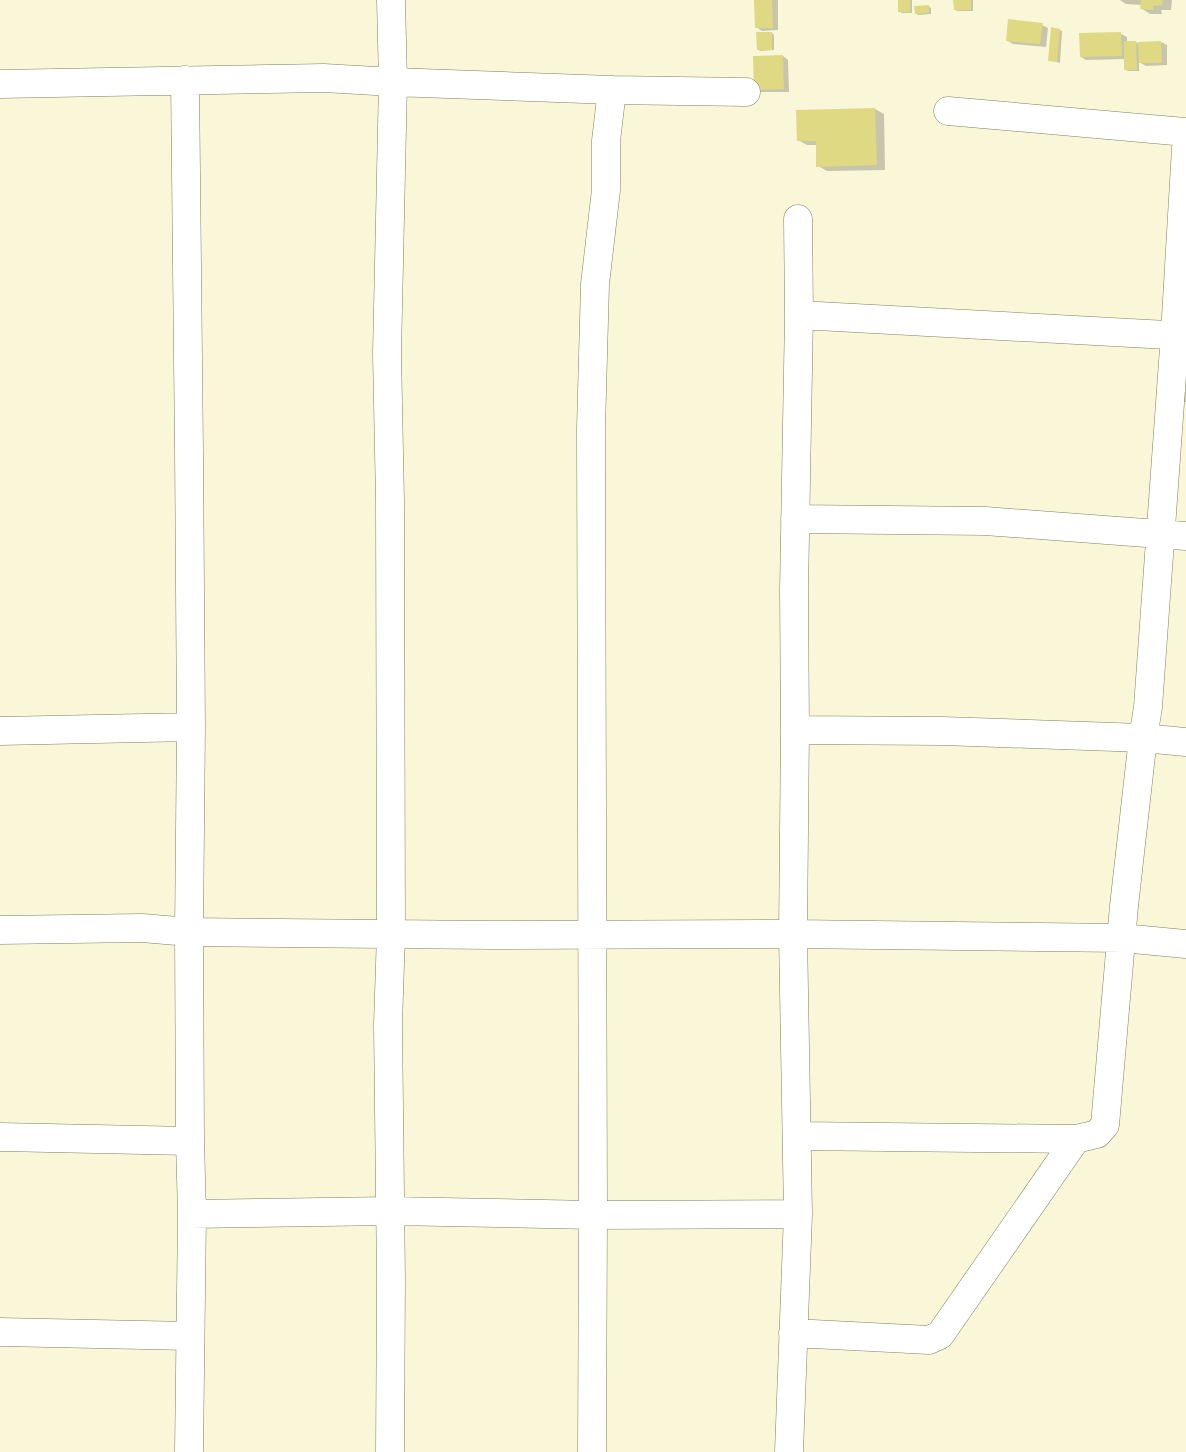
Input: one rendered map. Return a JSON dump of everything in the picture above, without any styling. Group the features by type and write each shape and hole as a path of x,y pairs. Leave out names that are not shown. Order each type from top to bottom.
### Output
{"street":[{"path":"390,1452 391,1211 388,1024 391,934 390,501 387,354 392,82 391,0"},
{"path":"0,84 324,78 612,90 746,92"},
{"path":"184,80 191,727 189,932 192,1214 189,1452"},
{"path":"592,1452 590,428 595,284 606,190 606,141 612,90"},
{"path":"948,111 1186,132"},
{"path":"797,1136 1076,1139 1098,1134 1105,1125 1124,906 1143,738 1173,535 1186,148"},
{"path":"789,1452 798,1214 793,934 794,590 799,315 798,219"},
{"path":"799,315 1180,335"},
{"path":"795,519 985,521 1173,535"},
{"path":"0,731 191,727"},
{"path":"795,730 942,731 1143,738 1186,742"},
{"path":"0,930 142,928 189,932 391,934 793,934 1122,938 1186,944"},
{"path":"0,1137 190,1141"},
{"path":"793,1332 929,1340 940,1335 1076,1139"},
{"path":"192,1214 391,1211 593,1215 798,1214"},
{"path":"0,1332 190,1336"}],"building":[{"path":"754,0 772,0 773,28 755,28"},
{"path":"898,0 910,0 910,12 898,12"},
{"path":"953,0 971,0 971,10 954,10"},
{"path":"1141,0 1163,0 1162,5 1153,6 1153,10 1140,9"},
{"path":"929,5 929,13 915,14 914,6"},
{"path":"1008,19 1043,23 1040,44 1006,41"},
{"path":"1051,27 1060,29 1057,62 1048,61"},
{"path":"756,32 772,32 772,50 757,50"},
{"path":"1121,32 1122,56 1080,57 1079,33"},
{"path":"1124,41 1136,41 1137,70 1124,70"},
{"path":"1161,41 1162,63 1139,63 1138,42"},
{"path":"783,55 784,89 754,90 753,56"},
{"path":"875,108 877,165 816,167 816,141 797,141 796,110"}]}
